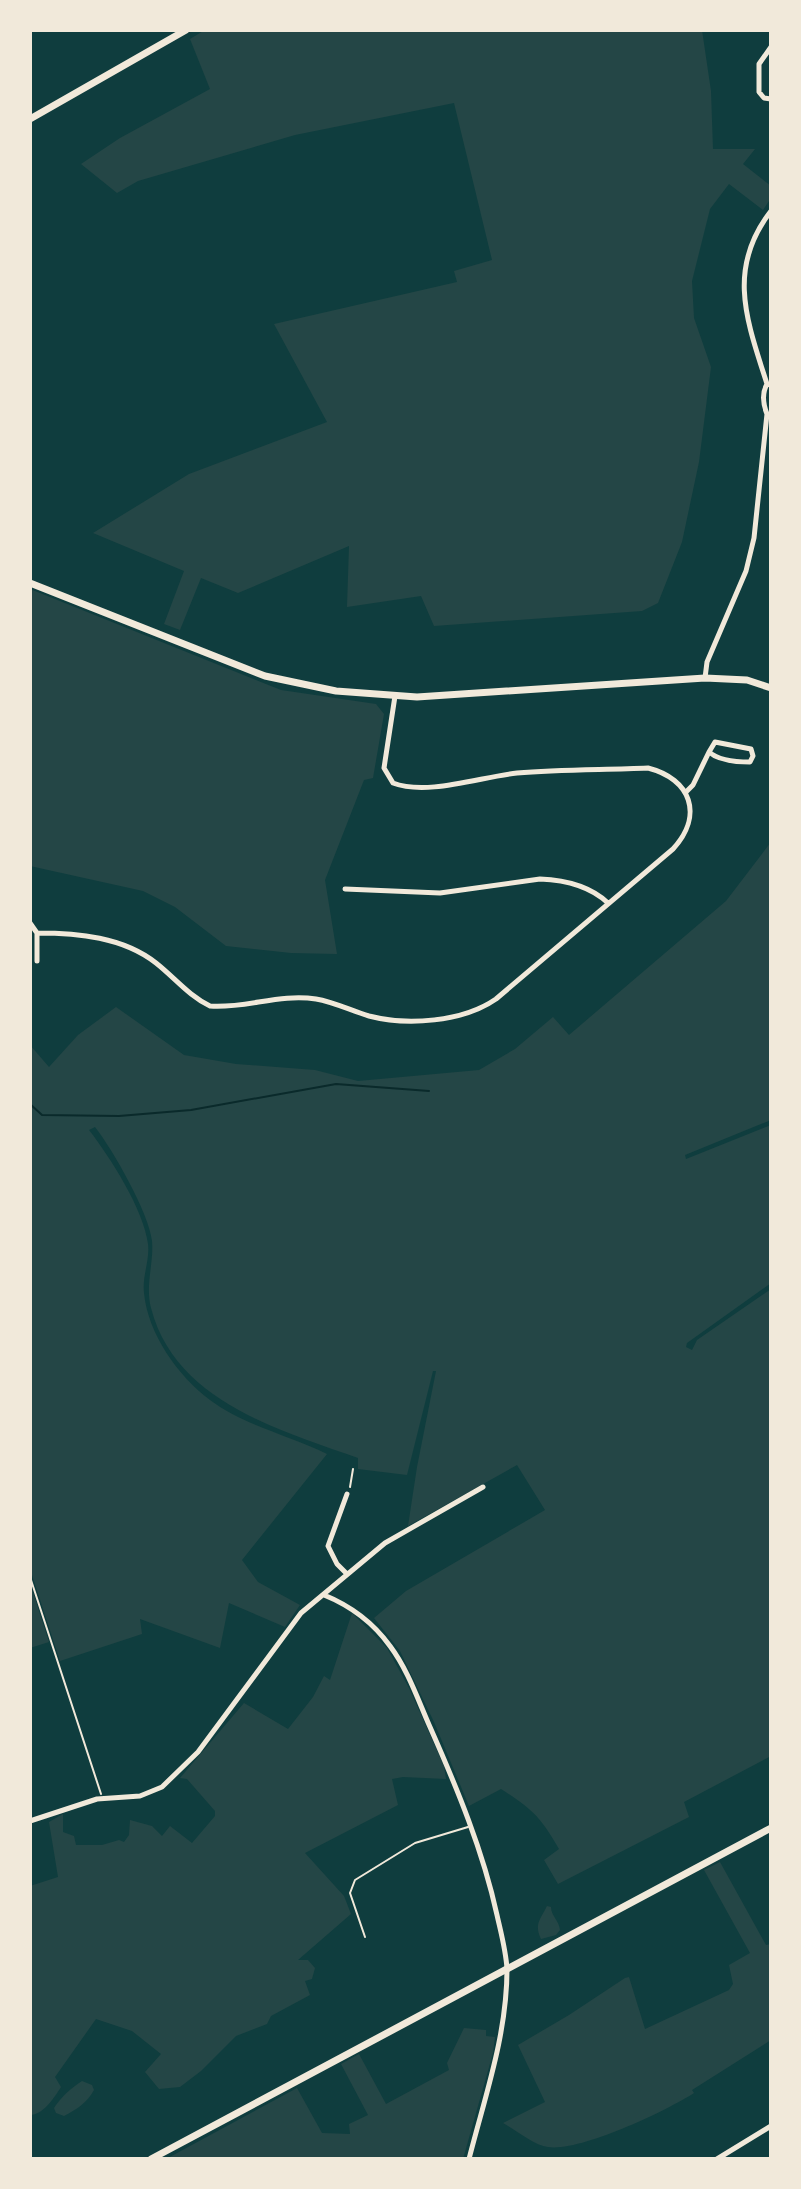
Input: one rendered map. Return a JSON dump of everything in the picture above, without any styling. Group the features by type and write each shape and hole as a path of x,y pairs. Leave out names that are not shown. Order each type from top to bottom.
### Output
{"main road":[{"path":"30,119 186,30"},
{"path":"30,583 246,668 284,681 336,691 395,696 453,696 705,678 747,680 771,688"},
{"path":"151,2159 771,1828"}],"street":[{"path":"771,47 759,64 759,92 764,98 771,99"},
{"path":"705,678 707,662 746,571 754,538 769,413 763,405 769,384 745,311 742,290 743,271 751,245 771,211"},
{"path":"37,933 87,936 130,947 157,964 199,1001 210,1006 317,999 372,1017 413,1021 462,1015 487,1006 682,839 690,815 686,792 665,773 648,768 518,773 426,787 404,787 393,783 384,768 395,696"},
{"path":"686,792 693,785 709,752 715,742 751,749 753,756 750,762 737,762 709,752"},
{"path":"345,889 440,893 540,879 597,893 608,903"},
{"path":"30,923 37,933 37,961"},
{"path":"30,1821 102,1799 140,1796 162,1787 181,1771 228,1713 295,1621 385,1543 483,1487"},
{"path":"347,1494 328,1546 337,1564 347,1574"},
{"path":"324,1595 356,1610 396,1654 471,1826 494,1900 507,1969 499,2054 469,2159"},
{"path":"717,2159 771,2126"}],"lane":[{"path":"365,1937 350,1893 355,1880 415,1843 471,1826"}],"path":[{"path":"347,1494 353,1469"},
{"path":"30,1577 102,1799"}],"shaded area":[{"path":"205,30 702,30 711,91 713,149 755,149 743,164 771,186 771,198 763,210 729,184 710,209 692,281 694,318 711,367 699,462 682,542 658,603 642,611 434,626 421,596 347,607 349,546 238,593 201,578 180,630 164,624 184,571 93,533 189,474 327,422 274,324 457,282 454,271 492,260 454,103 295,135 138,181 117,193 81,164 120,138 210,89 190,39"},
{"path":"30,589 281,690 376,704 384,714 373,778 364,780 325,880 337,954 226,946 175,907 143,891 30,866"},
{"path":"771,842 771,1120 685,1155 686,1159 771,1125 771,1283 687,1343 686,1347 692,1350 697,1340 771,1289 771,1756 684,1802 689,1817 558,1884 544,1860 559,1849 528,1808 501,1789 469,1806 400,1651 374,1618 406,1591 545,1510 517,1465 408,1526 436,1371 433,1371 407,1475 358,1469 358,1458 264,1423 206,1389 182,1367 164,1340 149,1299 152,1241 149,1229 129,1182 95,1127 89,1130 125,1184 145,1230 148,1244 144,1287 147,1308 166,1353 198,1390 224,1409 252,1424 327,1454 242,1560 258,1582 300,1605 285,1627 229,1603 220,1648 140,1619 142,1634 60,1661 30,1569 30,1045 49,1067 78,1035 116,1007 184,1055 236,1064 315,1070 358,1081 479,1070 515,1049 553,1017 569,1035 726,901"},
{"path":"30,1583 49,1642 30,1648"},
{"path":"352,1613 387,1648 409,1688 444,1766 446,1779 392,1779 398,1805 305,1853 344,1896 351,1914 298,1960 308,1960 315,1968 312,1979 305,1981 310,1995 271,2016 267,2024 236,2036 180,2087 159,2089 145,2072 161,2054 132,2031 96,2019 55,2077 61,2087 55,2096 44,2109 30,2115 30,1886 58,1877 49,1822 63,1814 63,1832 74,1836 76,1845 124,1842 129,1835 130,1820 152,1826 162,1836 170,1826 192,1843 215,1816 215,1811 187,1779 180,1778 244,1703 288,1729 313,1697 324,1676 330,1680"},
{"path":"720,1862 766,1945 771,1944 771,2040 692,2090 694,2093 681,2101 601,2137 562,2147 548,2147 503,2123 545,2102 518,2045 625,1978 629,1977 645,2029 729,1990 733,1984 729,1965 750,1953 704,1870"},
{"path":"547,1906 551,1907 560,1930 556,1935 541,1939 538,1926"},
{"path":"464,2028 486,2030 486,2036 495,2037 463,2159 166,2159 297,2088 322,2133 350,2134 349,2124 368,2115 341,2064 359,2054 386,2104 449,2070 447,2063"},
{"path":"82,2081 92,2085 94,2090 88,2099 64,2116 56,2113 54,2108 60,2100"}],"waterway":[{"path":"30,1104 42,1115 119,1116 191,1110 336,1084 429,1091"}]}
